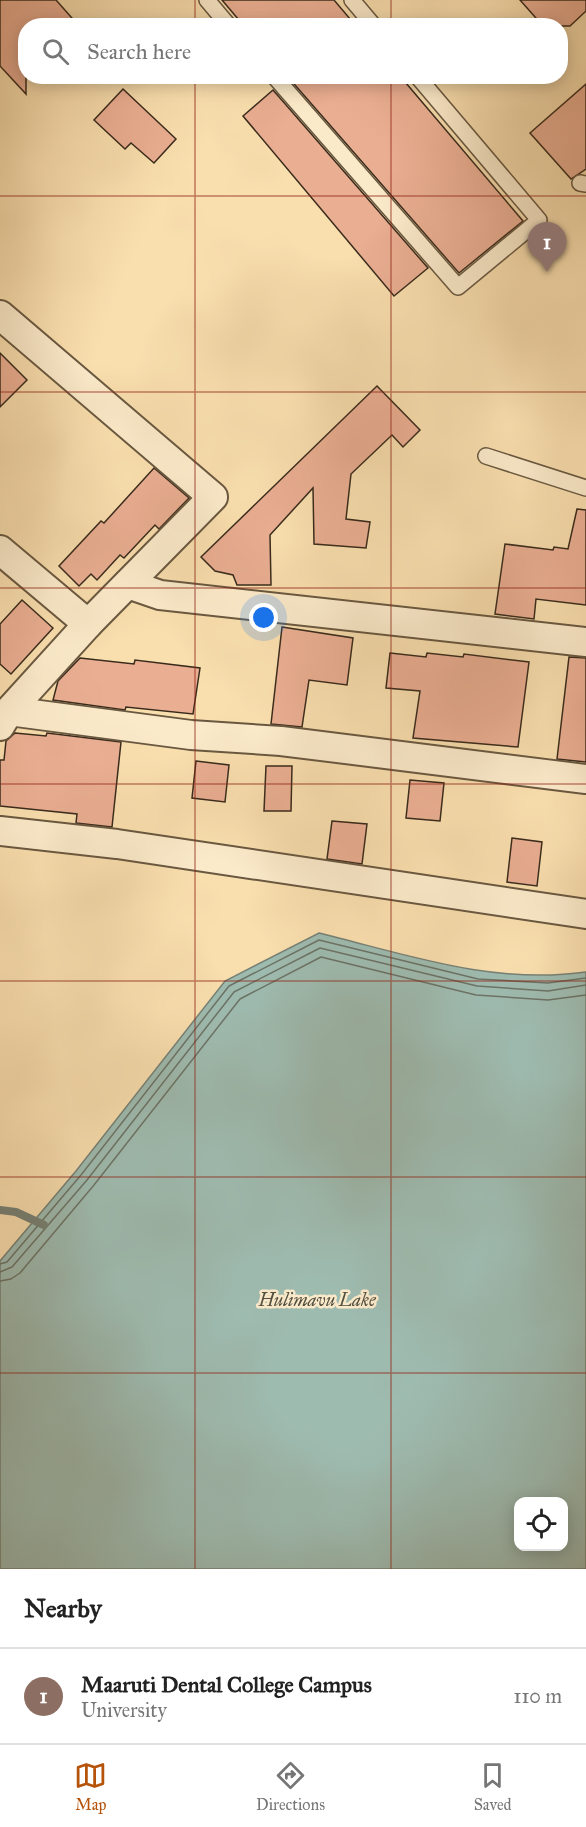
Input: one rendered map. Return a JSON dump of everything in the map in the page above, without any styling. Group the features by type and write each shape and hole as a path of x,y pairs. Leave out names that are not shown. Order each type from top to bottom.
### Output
{"street":[{"path":"0,315 213,497 88,624 3,724"},
{"path":"0,550 88,624"},
{"path":"128,584 160,595 586,642"},
{"path":"3,724 281,741 586,779"},
{"path":"0,831 128,846 586,914"}],"lane":[{"path":"207,0 222,18"},
{"path":"352,0 367,18"},
{"path":"281,84 458,287 539,220 424,84"},
{"path":"486,456 586,488"}],"water":[{"name":"Hulimavu Lake","path":"319,933 451,966 484,971 551,975 586,972 586,1569 0,1569 0,1261 76,1171 225,981"}],"building":[{"path":"0,0 56,0 72,18 18,18 18,84 26,84 26,94 0,66"},
{"path":"222,0 334,0 349,18 237,18"},
{"path":"520,0 586,0 586,11 570,26 568,26 568,18 536,18"},
{"path":"294,84 407,84 523,221 459,273"},
{"path":"586,84 586,169 571,179 530,133"},
{"path":"123,89 176,139 154,163 131,143 125,149 94,120"},
{"path":"273,90 428,268 394,296 243,116"},
{"path":"0,353 27,380 0,407"},
{"path":"377,386 420,430 403,447 392,435 351,474 346,519 370,522 366,548 314,544 313,488 270,535 271,585 237,585 233,575 215,571 201,557"},
{"path":"154,468 189,498 159,529 155,525 124,558 120,555 97,580 91,574 79,586 59,566 101,521 104,523"},
{"path":"577,509 586,510 586,605 536,599 534,619 495,614 505,544 553,550 554,547 568,549"},
{"path":"22,600 53,628 11,674 0,664 0,624"},
{"path":"282,627 353,638 347,685 309,680 302,727 271,724"},
{"path":"390,653 426,657 427,653 463,657 464,654 529,662 518,747 413,738 420,691 386,688"},
{"path":"569,657 586,658 586,762 557,759"},
{"path":"80,658 134,664 135,660 200,668 193,714 126,707 125,710 53,700 58,681"},
{"path":"15,733 46,736 47,733 121,742 112,827 76,823 77,814 0,806 0,760 4,760 6,741"},
{"path":"196,761 229,765 225,802 192,798"},
{"path":"266,766 292,766 291,811 264,811"},
{"path":"410,780 444,783 440,821 406,818"},
{"path":"332,821 367,824 362,864 327,859"},
{"path":"512,838 542,842 537,886 507,882"}],"waterway":[{"path":"0,1210 16,1212 44,1225"}],"place":[{"name":"Maaruti Dental College Campus","path":"547,272"}]}
